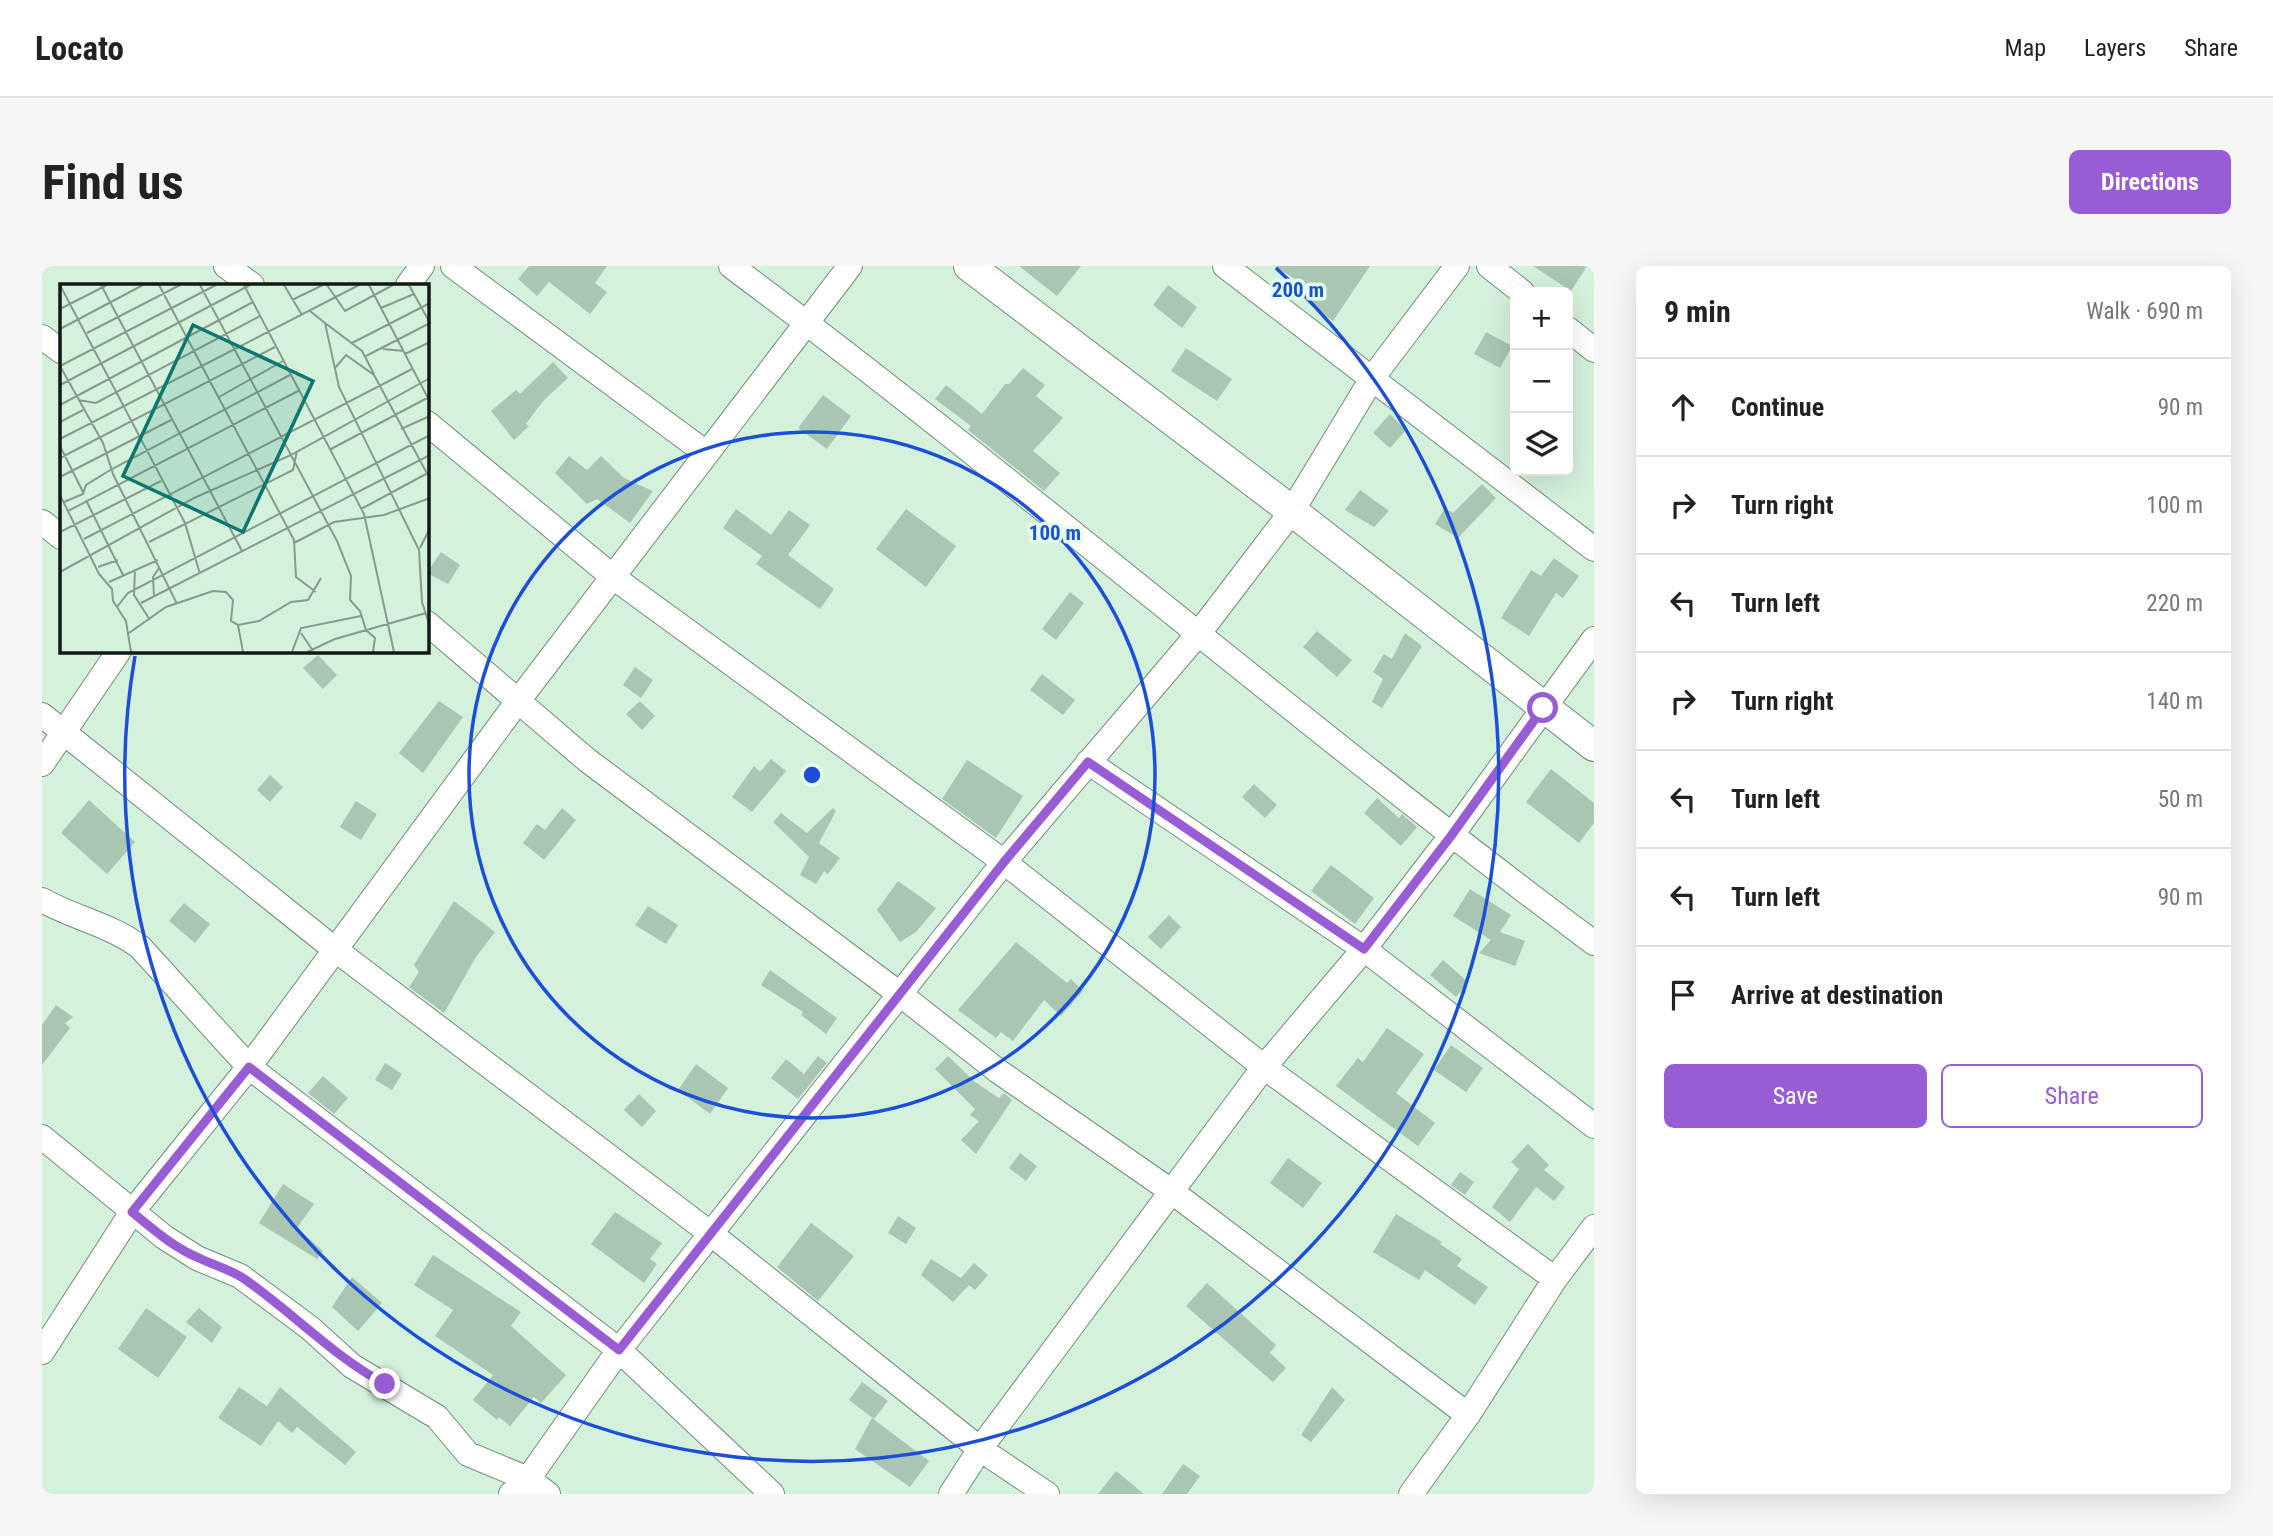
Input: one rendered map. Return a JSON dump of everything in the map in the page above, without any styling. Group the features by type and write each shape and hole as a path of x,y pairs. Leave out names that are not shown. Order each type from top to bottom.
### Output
{"street":[{"path":"226,266 251,284"},
{"path":"409,284 422,266"},
{"path":"453,266 706,453"},
{"path":"731,266 1199,633 1451,836 1594,943"},
{"path":"42,1352 132,1212 249,1067 333,948 518,701 850,266"},
{"path":"969,266 1292,511 1594,746"},
{"path":"1225,266 1594,549"},
{"path":"519,1487 619,1350 1004,862 1199,633 1292,511 1373,377 1457,266"},
{"path":"1489,266 1515,287"},
{"path":"1573,333 1594,350"},
{"path":"42,337 60,350"},
{"path":"429,425 613,577 1004,862 1264,1067 1555,1279"},
{"path":"42,522 60,536"},
{"path":"429,625 587,760 998,1071 1171,1191 1468,1415"},
{"path":"951,1494 979,1449 1264,1067 1364,949 1451,836 1594,639"},
{"path":"42,764 118,653"},
{"path":"42,715 333,948 710,1233 979,1449 1047,1494"},
{"path":"1088,762 1364,949 1594,1126"},
{"path":"42,900 72,917 123,935 140,947 249,1067 619,1350 772,1494"},
{"path":"42,1137 163,1237 197,1258 240,1276 310,1328 352,1366 437,1417 468,1454 519,1487 548,1494"},
{"path":"1411,1494 1468,1415 1555,1279 1594,1227"}],"building":[{"path":"529,266 607,266 595,283 607,292 590,314 549,282 537,296 518,279"},
{"path":"1019,266 1081,266 1057,296"},
{"path":"1274,266 1370,266 1333,321 1308,303 1316,292"},
{"path":"1533,266 1587,266 1573,288 1565,287"},
{"path":"1168,285 1197,307 1182,328 1153,305"},
{"path":"1486,332 1510,345 1500,368 1474,354"},
{"path":"1186,348 1232,379 1217,401 1171,371"},
{"path":"553,362 568,378 543,401 526,424 529,426 514,440 491,411 516,390 520,394"},
{"path":"1023,368 1045,385 1036,396 1063,418 1033,451 1060,473 1044,491 968,430 971,426 935,399 946,385 982,414 1005,384 1009,384"},
{"path":"823,395 851,416 827,449 798,428"},
{"path":"1390,414 1406,430 1390,448 1373,433"},
{"path":"569,456 587,470 601,456 624,478 653,491 630,523 597,499 587,504 555,473"},
{"path":"1482,484 1496,498 1458,538 1435,524 1445,508 1453,513"},
{"path":"1360,490 1389,511 1374,527 1345,510"},
{"path":"736,509 771,535 789,510 810,525 788,555 834,589 820,609 756,564 762,556 723,528"},
{"path":"906,509 956,546 926,587 876,549"},
{"path":"441,552 460,565 448,584 429,574"},
{"path":"1554,558 1579,576 1563,598 1556,593 1529,636 1501,618 1531,570 1541,576"},
{"path":"1070,592 1084,603 1056,640 1042,629"},
{"path":"1317,631 1352,660 1337,677 1303,647"},
{"path":"1405,633 1422,646 1382,708 1372,702 1383,679 1373,672 1384,654 1392,659"},
{"path":"318,655 337,675 323,689 303,668"},
{"path":"635,667 653,680 641,698 623,685"},
{"path":"1042,674 1075,700 1063,715 1030,690"},
{"path":"439,701 463,717 423,773 399,753"},
{"path":"640,701 655,716 642,730 626,714"},
{"path":"771,759 786,771 752,812 732,797 754,766 760,772"},
{"path":"967,760 1023,796 996,838 942,799"},
{"path":"1551,769 1594,803 1594,823 1579,843 1526,802"},
{"path":"270,775 283,787 270,802 257,790"},
{"path":"1254,784 1277,805 1265,818 1242,797"},
{"path":"1377,798 1399,818 1402,814 1417,827 1401,846 1364,813"},
{"path":"89,800 135,842 107,874 61,833"},
{"path":"356,801 377,814 361,840 340,827"},
{"path":"562,808 576,820 544,860 523,843 537,824 545,830"},
{"path":"833,808 836,811 819,843 840,858 828,874 824,871 816,884 800,875 809,857 773,822 781,813 807,833"},
{"path":"1331,865 1374,898 1355,924 1311,891"},
{"path":"898,881 936,908 916,932 900,942 877,910"},
{"path":"1470,889 1511,915 1500,932 1525,941 1515,966 1479,953 1491,940 1453,916"},
{"path":"454,901 495,932 476,957 444,1013 409,987 419,972 414,965"},
{"path":"184,903 210,924 195,943 169,921"},
{"path":"648,906 678,925 666,944 635,925"},
{"path":"1169,915 1181,927 1161,949 1148,937"},
{"path":"1016,942 1067,983 1071,979 1083,991 1061,1016 1044,1000 1013,1041 1001,1032 996,1038 958,1010"},
{"path":"1443,960 1468,982 1456,997 1430,975"},
{"path":"770,970 837,1018 826,1034 801,1015 803,1012 761,985"},
{"path":"56,1005 73,1017 65,1023 70,1028 42,1065 42,1025"},
{"path":"1387,1028 1424,1054 1396,1093 1435,1123 1418,1146 1336,1086 1358,1058 1363,1062"},
{"path":"1451,1045 1483,1068 1466,1092 1434,1070"},
{"path":"818,1056 827,1063 798,1099 771,1078 786,1059 804,1074"},
{"path":"948,1056 975,1082 999,1098 1004,1093 1012,1100 976,1154 961,1140 979,1121 970,1115 975,1109 935,1069"},
{"path":"385,1063 402,1074 392,1090 375,1080"},
{"path":"696,1064 728,1088 710,1114 678,1090"},
{"path":"323,1076 348,1098 334,1114 308,1093"},
{"path":"639,1094 656,1111 642,1127 624,1110"},
{"path":"1528,1144 1549,1165 1544,1170 1565,1187 1554,1201 1536,1187 1510,1222 1492,1207 1519,1169 1511,1162"},
{"path":"1020,1153 1037,1166 1026,1181 1009,1168"},
{"path":"1288,1158 1322,1183 1303,1208 1270,1183"},
{"path":"1460,1172 1474,1182 1465,1195 1451,1185"},
{"path":"283,1184 314,1204 297,1228 323,1251 317,1259 259,1223"},
{"path":"615,1212 662,1243 650,1259 657,1264 644,1283 591,1244"},
{"path":"1396,1214 1442,1242 1440,1244 1462,1259 1457,1266 1488,1287 1475,1305 1425,1270 1419,1280 1373,1252"},
{"path":"898,1216 916,1228 906,1244 888,1233"},
{"path":"811,1223 854,1256 818,1301 777,1267"},
{"path":"433,1255 521,1312 511,1326 566,1375 541,1403 534,1397 510,1426 499,1417 497,1420 473,1400 493,1375 435,1336 453,1310 414,1285"},
{"path":"931,1259 961,1278 974,1263 988,1275 975,1290 969,1285 953,1302 921,1275"},
{"path":"352,1277 382,1303 358,1331 332,1307"},
{"path":"1207,1283 1276,1345 1270,1353 1286,1368 1273,1382 1186,1306"},
{"path":"146,1308 187,1337 158,1378 118,1349"},
{"path":"199,1308 222,1327 212,1343 186,1322"},
{"path":"862,1382 888,1401 874,1419 849,1400"},
{"path":"239,1387 267,1406 280,1387 356,1452 345,1465 297,1427 292,1433 278,1421 261,1446 218,1418"},
{"path":"1332,1387 1345,1400 1311,1442 1301,1435"},
{"path":"872,1418 929,1461 910,1487 855,1449"},
{"path":"1183,1464 1200,1476 1187,1494 1162,1494"},
{"path":"1116,1471 1144,1494 1098,1494"}],"route":[{"path":"385,1384 352,1366 310,1328 240,1276 197,1258 163,1237 132,1212 249,1067 619,1350 1004,862 1088,762 1364,949 1451,836 1543,708"}]}
